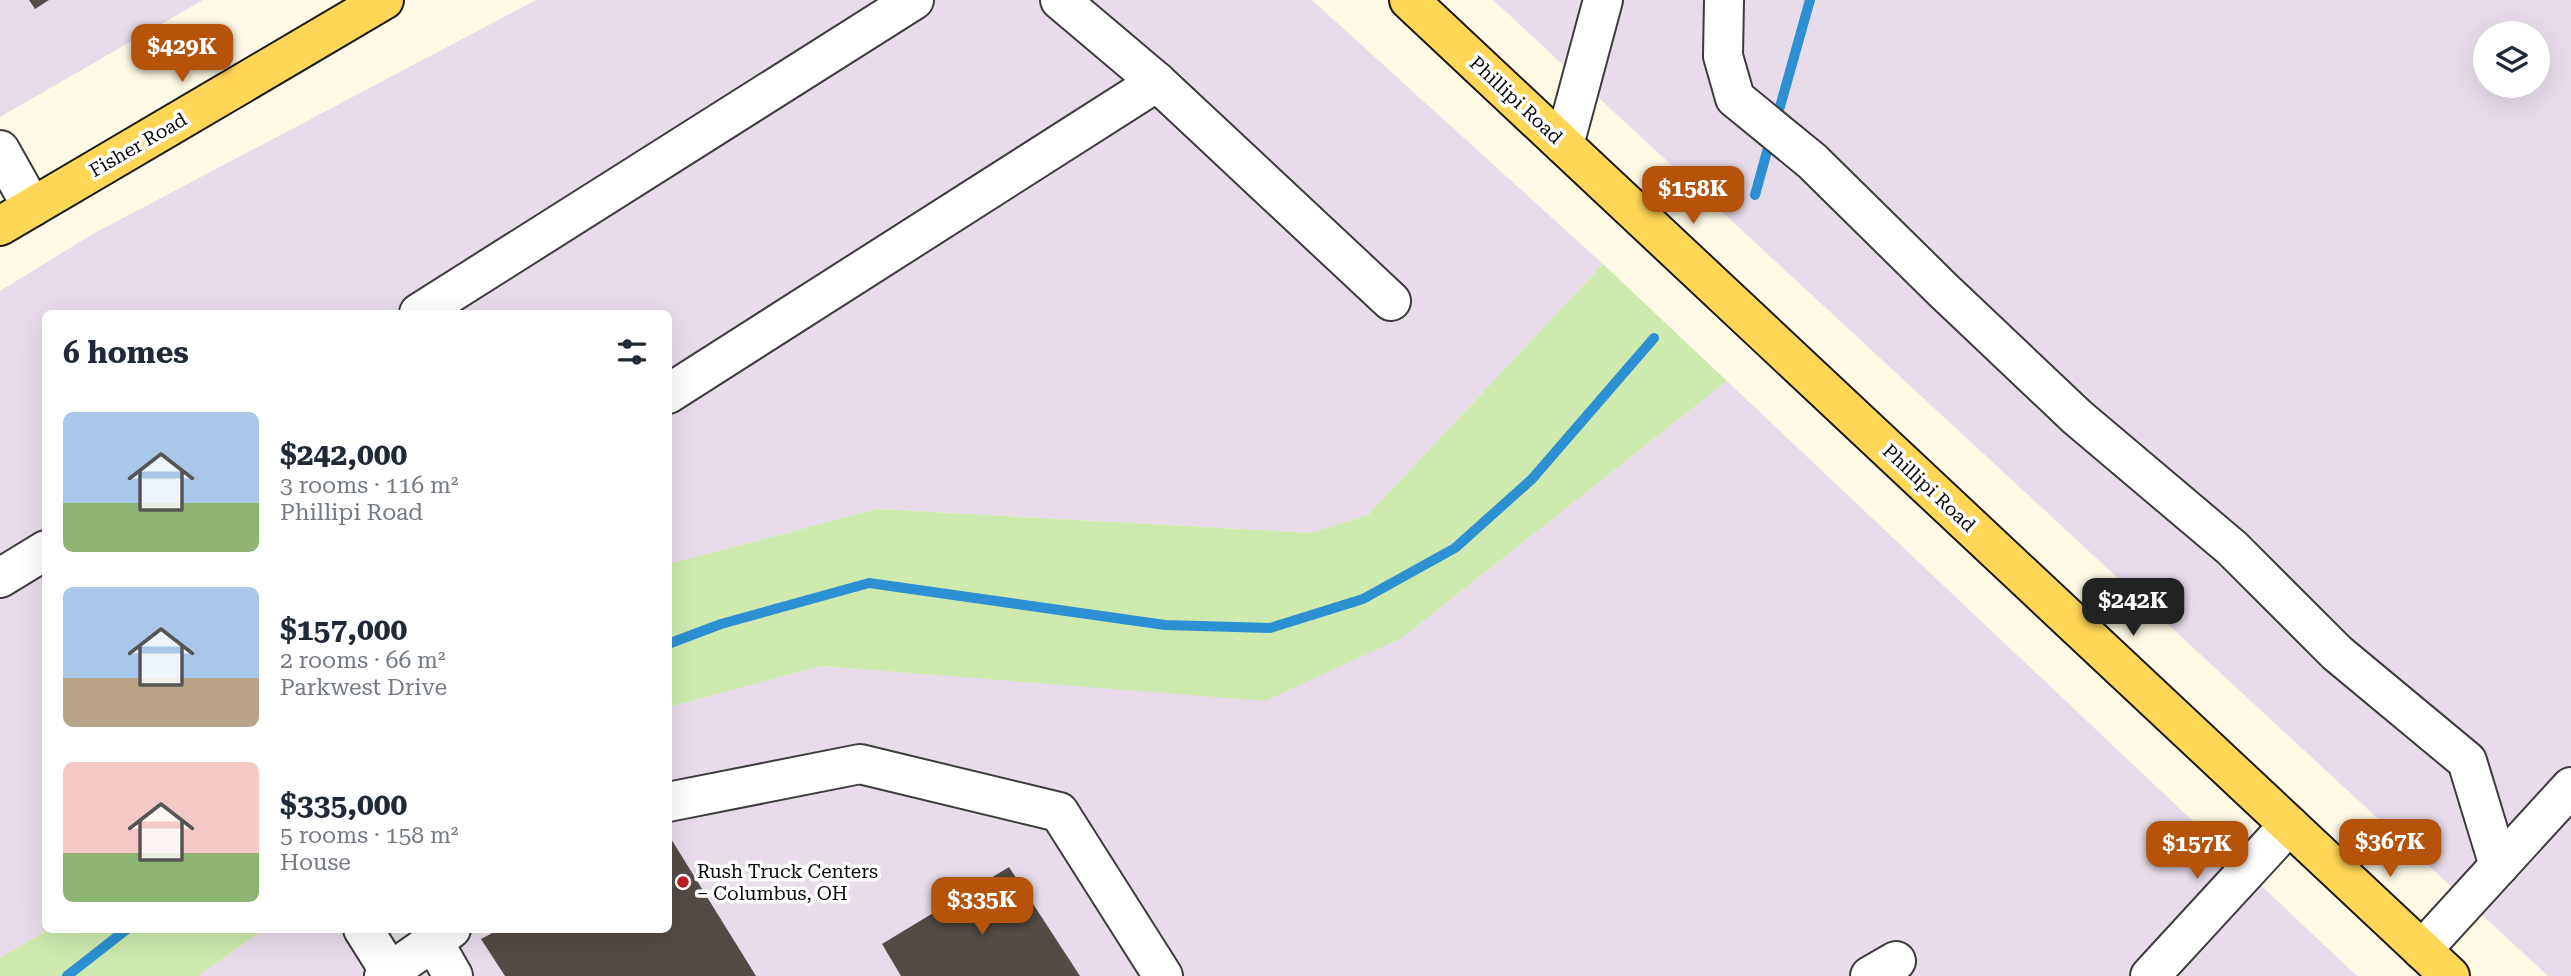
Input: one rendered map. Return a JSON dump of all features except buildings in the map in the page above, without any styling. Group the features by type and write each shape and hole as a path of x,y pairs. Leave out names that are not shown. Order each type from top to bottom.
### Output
{"main road":[{"name":"Phillipi Road","path":"1409,0 2450,976"},
{"name":"Fisher Road","path":"16,216 367,4"}],"street":[{"path":"424,310 914,0"},
{"path":"1060,0 1157,82 1391,301"},
{"path":"1564,145 1603,0"},
{"path":"1724,0 1723,56 1735,98 1812,161 2077,417 2232,548 2337,653 2467,761 2499,866"},
{"path":"672,391 1157,82"},
{"path":"0,150 16,216"},
{"path":"0,578 42,552"},
{"path":"672,801 860,764 1059,812 1163,976"},
{"path":"2422,950 2571,787"},
{"path":"2150,976 2289,825"},
{"path":"365,933 387,974 442,935 453,976"}],"shaded area":[{"path":"0,0 203,0 0,117"},
{"path":"536,0 1312,0 1603,264 1368,515 1311,533 877,509 672,563 672,310 42,310 43,933 0,958 0,291 91,235"},
{"path":"1493,0 2571,0 2571,976 2548,976"},
{"path":"1727,381 2357,976 198,976 259,933 672,933 672,706 821,666 1265,700 1402,638"}],"green space":[{"path":"1603,264 1727,381 1402,638 1265,701 821,666 672,706 672,563 877,509 1311,533 1368,515"},
{"path":"43,933 259,933 198,976 0,976 0,958"}],"waterway":[{"path":"1776,121 1810,0"},
{"path":"1755,195 1771,137"},
{"path":"672,642 721,624 869,583 1165,625 1270,628 1363,599 1455,548 1532,479 1654,338"},
{"path":"67,976 122,933"}],"place":[{"name":"Rush Truck Centers – Columbus, OH","path":"683,882"}]}
